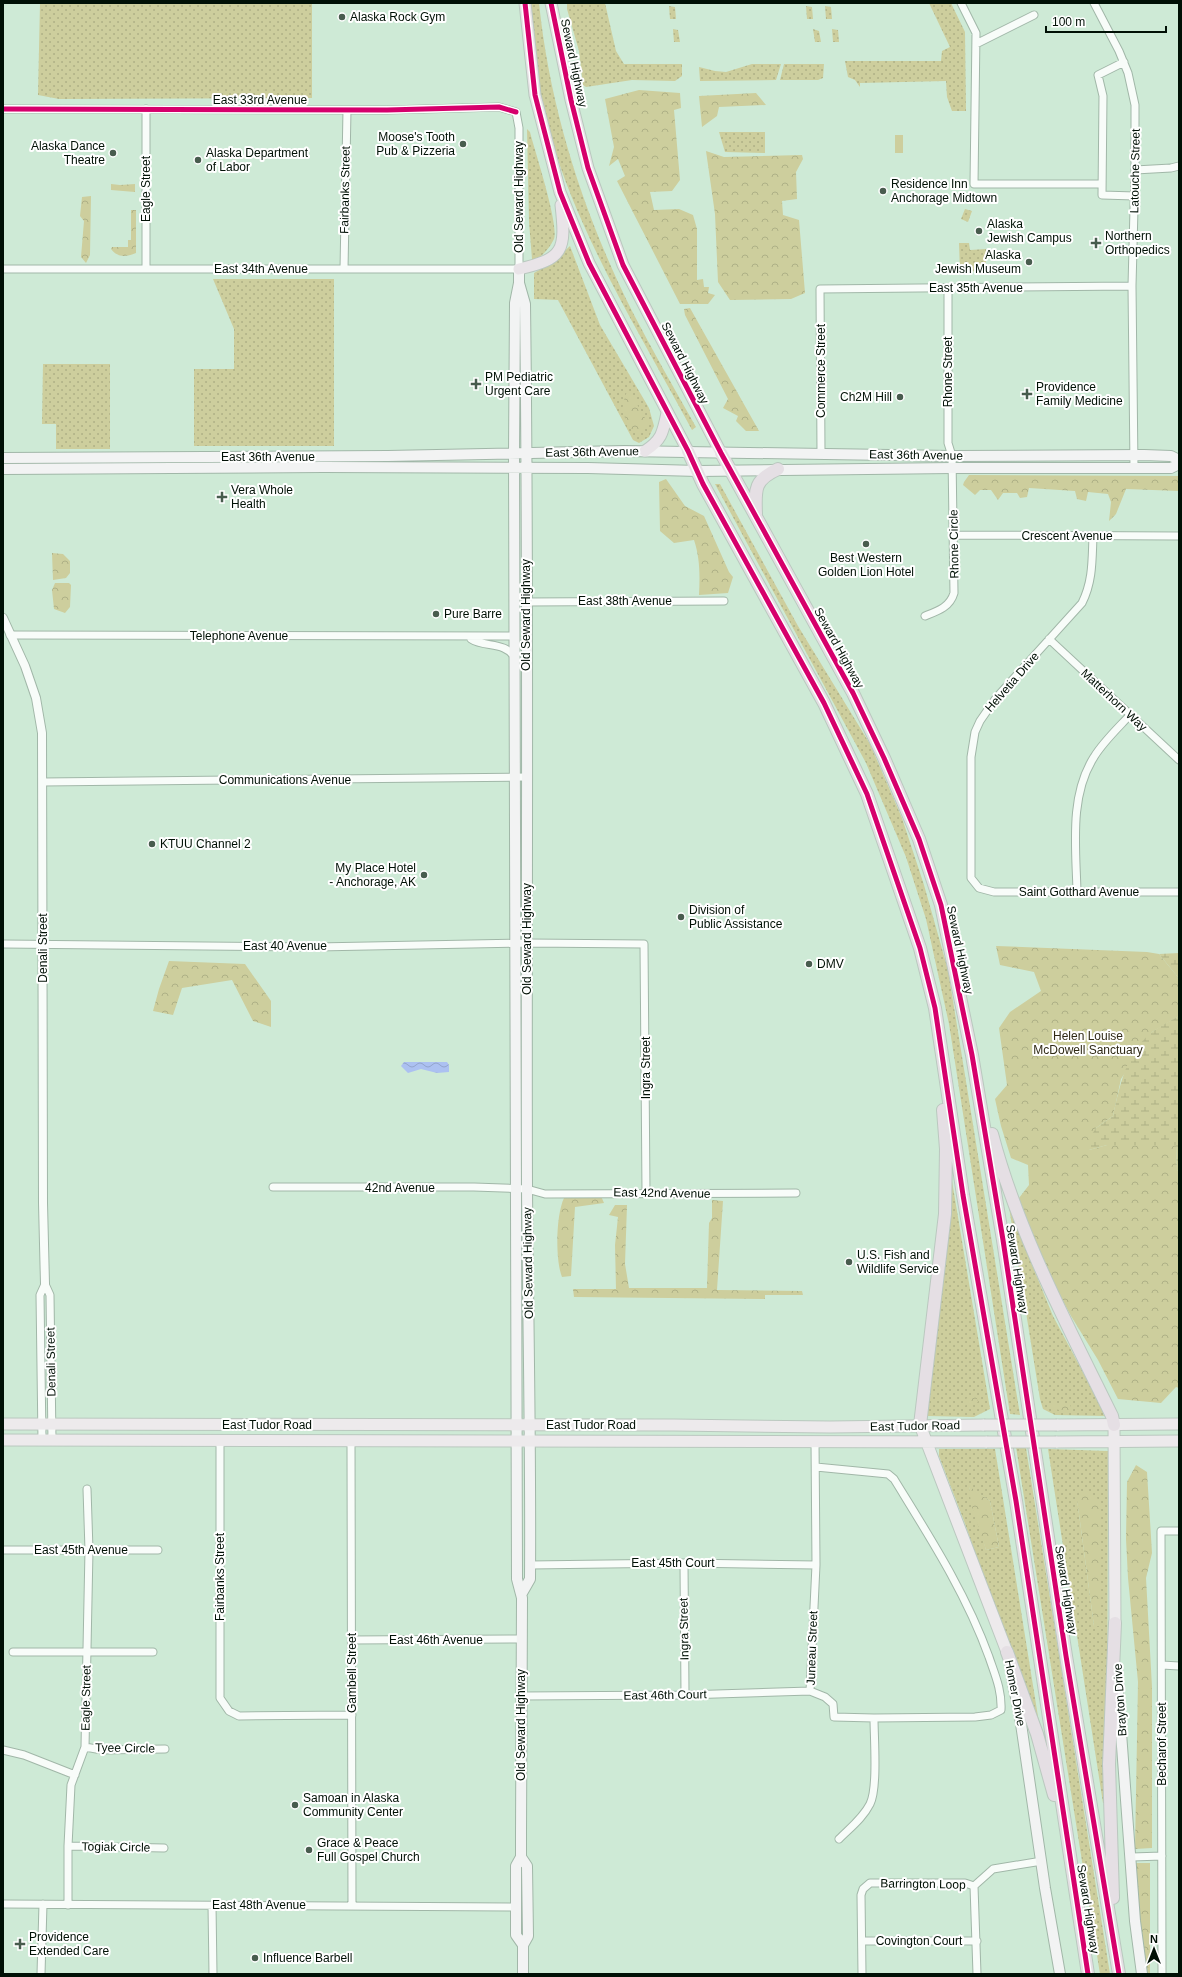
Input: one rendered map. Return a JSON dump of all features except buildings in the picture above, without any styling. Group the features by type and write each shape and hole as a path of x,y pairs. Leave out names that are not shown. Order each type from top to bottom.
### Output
{"highway":[{"name":"Seward Highway","path":"526,3 535,95 560,192 589,263 688,451 703,484 824,703 867,794 920,948 935,1008 963,1195 1016,1501 1088,1974"},
{"name":"Seward Highway","path":"551,3 571,100 588,168 623,265 730,470 853,693 884,758 919,839 941,905 972,1055 1003,1240 1080,1746 1115,1941 1119,1974"},
{"path":"519,269 542,264 552,258 559,250 563,237 560,192"},
{"path":"645,451 657,444 664,429 667,413"},
{"path":"756,517 755,495 758,483 766,475 778,469"},
{"path":"920,1425 946,1214 946,1149 935,1008"},
{"path":"972,1055 998,1158 1032,1251 1073,1339 1112,1416 1114,1425"},
{"path":"1115,1623 1109,1764 1115,1941"},
{"path":"1007,1652 1037,1734 1068,1845"}],"main road":[{"name":"Old Seward Highway","path":"519,269 519,283 515,303 515,636 528,943 527,1190 530,1424 530,1579 522,1593"},
{"name":"Old Seward Highway","path":"519,283 525,304 526,690 521,777 516,944 517,1579 522,1593 521,1857 516,1866 516,1935 523,1945"},
{"name":"East 36th Avenue","path":"3,458 326,457 688,451 721,453 821,453 952,456 1134,455 1171,456 1179,460"},
{"path":"256,468 260,464 317,462 326,457"},
{"name":"East 36th Avenue","path":"3,469 526,467 698,471 778,469 1171,468 1179,464"},
{"path":"515,636 522,647 522,669 526,690"},
{"name":"East Tudor Road","path":"3,1424 530,1424 830,1427 920,1425 1179,1424"},
{"name":"Homer Drive","path":"920,1425 1007,1652 1020,1718 1060,1974"},
{"name":"Brayton Drive","path":"1114,1425 1115,1623 1117,1686 1132,1857 1135,1921 1142,1974"},
{"name":"East Tudor Road","path":"3,1440 815,1440 927,1442 1114,1442 1179,1440"},
{"name":"Old Seward Highway","path":"521,1857 528,1866 528,1936 523,1945 523,1974"},
{"path":"516,1906 528,1920"}],"street":[{"path":"961,3 976,34 974,184 1102,184"},
{"name":"Latouche Street","path":"1094,3 1124,62 1134,105 1135,170 1132,286 1134,468"},
{"path":"976,44 1034,15"},
{"path":"1124,62 1098,75 1103,96 1102,195 1134,196"},
{"name":"East 33rd Avenue","path":"3,109 347,110 499,107 516,112"},
{"name":"Eagle Street","path":"146,109 146,269"},
{"name":"Fairbanks Street","path":"344,270 347,110"},
{"name":"Old Seward Highway","path":"516,112 519,128 519,269"},
{"path":"1135,170 1166,169 1179,166"},
{"name":"East 34th Avenue","path":"3,269 519,269"},
{"name":"East 35th Avenue","path":"820,289 1132,286"},
{"name":"Rhone Street","path":"948,288 948,443 952,456"},
{"name":"Commerce Street","path":"820,289 821,453"},
{"name":"Rhone Circle","path":"925,616 944,607 953,597 954,536 952,456"},
{"name":"Crescent Avenue","path":"954,536 1179,536"},
{"name":"Helvetia Drive","path":"979,888 971,878 970,871 971,757 975,732 988,708 996,698 1082,603 1087,593 1092,575 1093,536"},
{"name":"East 38th Avenue","path":"526,602 724,601"},
{"name":"Denali Street","path":"3,618 25,666 36,698 42,733 43,1203 45,1284 50,1295 47,1440"},
{"name":"Telephone Avenue","path":"10,635 515,636"},
{"name":"Telephone Avenue","path":"467,637 474,641 498,645 511,652 516,660"},
{"name":"Matterhorn Way","path":"1049,639 1179,760"},
{"path":"1077,892 1076,814 1084,780 1094,755 1130,715"},
{"name":"Communications Avenue","path":"43,782 521,777"},
{"name":"Saint Gotthard Avenue","path":"979,888 994,892 1179,892"},
{"name":"East 40 Avenue","path":"3,944 318,947 528,943 644,944"},
{"name":"Ingra Street","path":"644,944 646,1192"},
{"name":"42nd Avenue","path":"274,1188 474,1188 527,1190"},
{"name":"East 42nd Avenue","path":"527,1190 545,1194 646,1192 726,1194 796,1193"},
{"name":"Fairbanks Street","path":"220,1440 220,1698 229,1711 239,1716 352,1715"},
{"name":"Gambell Street","path":"351,1440 352,1906"},
{"name":"Juneau Street","path":"815,1440 816,1565 810,1692 824,1697 833,1704 834,1717 874,1718"},
{"name":"Homer Drive","path":"816,1468 888,1474 894,1478 950,1571 980,1632 1001,1691 1001,1710 991,1714 975,1717 874,1718"},
{"name":"Eagle Street","path":"68,1905 68,1846 71,1785 85,1747 89,1550 87,1488"},
{"name":"Becharof Street","path":"1162,1974 1161,1531 1179,1531"},
{"name":"East 45th Avenue","path":"3,1550 158,1550"},
{"name":"Ingra Street","path":"684,1563 685,1695"},
{"name":"East 45th Court","path":"530,1565 684,1563 816,1565"},
{"name":"East 46th Avenue","path":"352,1640 521,1639"},
{"path":"13,1652 153,1652"},
{"path":"1162,1666 1179,1666"},
{"name":"East 46th Court","path":"521,1696 685,1695 810,1692"},
{"path":"839,1839 860,1817 870,1803 874,1786 874,1718"},
{"name":"Tyee Circle","path":"85,1747 102,1750 165,1748"},
{"path":"3,1750 24,1755 75,1775"},
{"name":"Togiak Circle","path":"68,1846 164,1848"},
{"path":"1132,1857 1162,1856"},
{"name":"Barrington Loop","path":"974,1886 994,1869 1042,1861"},
{"name":"Barrington Loop","path":"862,1974 862,1895 863,1889 870,1883 965,1884 974,1886"},
{"name":"Barrington Loop","path":"974,1886 977,1974"},
{"name":"East 48th Avenue","path":"3,1904 516,1906"},
{"path":"42,1974 43,1904"},
{"path":"212,1905 213,1974"},
{"name":"Covington Court","path":"862,1941 977,1941"}],"green space":[{"path":"40,3 312,3 312,98 59,99 38,95"},
{"path":"530,3 539,3 551,83 584,200 615,275 632,311 696,427 692,430 613,286 577,211 562,172 550,134 539,86 534,53"},
{"path":"567,3 605,3 616,51 624,64 682,64 682,76 675,81 632,80 586,87 583,85 579,51 567,9"},
{"path":"929,3 951,3 965,32 966,111 952,111 947,97 946,81 860,83 860,87 855,80 848,77 845,61 941,61 942,51 950,47"},
{"path":"669,6 675,7 676,19 670,19"},
{"path":"806,6 812,7 813,19 807,19"},
{"path":"825,6 831,7 832,19 826,19"},
{"path":"673,29 678,30 680,42 674,42"},
{"path":"813,29 819,31 821,42 815,42"},
{"path":"832,29 838,30 839,42 833,42"},
{"path":"752,64 781,64 776,80 700,81 699,67 726,72"},
{"path":"784,64 824,64 823,78 818,80 780,80"},
{"path":"639,90 680,93 681,108 674,110 680,180 672,191 650,192 654,210 679,209 693,215 697,229 697,280 703,279 704,287 709,287 708,293 715,295 708,304 680,304 617,181 625,176 618,159 609,166 614,147 605,99"},
{"path":"756,93 766,105 719,107 717,116 702,127 699,96"},
{"path":"527,129 530,132 546,187 555,231 554,239 546,251 536,261 532,259 529,222"},
{"path":"719,132 765,132 765,153 725,152"},
{"path":"895,135 903,135 903,153 895,153"},
{"path":"706,151 724,157 802,155 803,159 796,172 797,199 782,201 783,215 799,220 805,293 791,299 730,300 718,282 715,214"},
{"path":"111,184 135,184 135,192 111,190"},
{"path":"91,196 90,255 86,263 81,257 84,221 80,216 82,197"},
{"path":"965,209 972,211 968,222 961,219"},
{"path":"131,210 136,210 136,253 122,256 116,254 111,249 112,247 128,247 128,240 131,240"},
{"path":"959,243 969,243 970,250 986,249 986,271 960,272"},
{"path":"570,246 600,325 649,408 654,426 649,437 639,443 633,440 558,300 534,299 534,273 554,261"},
{"path":"213,279 334,279 334,446 194,446 194,369 234,369 234,329"},
{"path":"690,308 759,431 746,431 736,421 738,416 723,408 728,399 685,315 684,309"},
{"path":"43,364 110,364 110,449 56,449 56,424 42,424"},
{"path":"628,389 648,423 639,432 633,433 624,416 623,403"},
{"path":"969,475 1179,476 1179,491 1126,489 1116,514 1109,521 1111,502 1108,494 1088,492 1086,501 1077,499 1075,491 1029,488 1027,497 1020,498 1017,493 1003,493 998,500 991,490 980,490 975,495 963,485"},
{"path":"666,479 685,506 704,516 729,572 733,577 728,593 699,595 699,567 694,540 674,543 660,531 659,482"},
{"path":"715,484 720,484 798,626 870,744 902,818 924,885 948,970 1020,1415 1010,1414 949,1024 926,919 906,857 866,763"},
{"path":"52,553 63,554 70,561 70,573 66,578 53,580"},
{"path":"55,583 69,583 71,585 70,607 65,613 54,609 52,590"},
{"name":"Helen Louise McDowell Sanctuary","path":"996,946 1147,952 1159,954 1177,976 1179,982 1179,1016 1152,1032 1121,1079 1113,1116 1096,1128 1089,1150 1107,1145 1176,1145 1177,1170 1179,1171 1179,1388 1176,1387 1161,1403 1118,1399 1098,1360 1071,1316 1038,1255 1019,1198 1029,1185 1028,1165 1011,1158 1001,1126 995,1099 1007,1085 999,1028 1010,1012 1041,991 1034,972 1000,965"},
{"path":"1179,953 1179,982 1177,976 1159,954"},
{"path":"169,961 245,964 271,1001 271,1027 253,1021 232,980 182,988 173,1015 153,1011"},
{"path":"1179,1016 1179,1171 1177,1170 1176,1145 1107,1145 1089,1150 1085,1145 1096,1128 1113,1116 1125,1070 1136,1050 1143,1040 1152,1032"},
{"path":"952,1181 990,1409 974,1417 927,1416 950,1221 950,1187"},
{"path":"601,1196 604,1203 575,1207 571,1276 562,1277 558,1259 557,1237 559,1215 564,1198"},
{"path":"712,1200 723,1201 717,1290 802,1291 803,1295 765,1295 765,1299 574,1297 573,1289 616,1289 615,1245 618,1217 609,1215 615,1205 627,1205 625,1264 629,1288 707,1288 709,1223 712,1218"},
{"path":"1008,1201 1012,1207 1028,1255 1053,1316 1102,1408 1104,1416 1055,1415 1043,1409 1040,1399"},
{"path":"976,1396 978,1402 963,1406 965,1399"},
{"path":"1048,1404 1070,1404 1072,1411 1062,1411 1050,1407"},
{"path":"1016,1447 1026,1448 1110,1974 1100,1974"},
{"path":"939,1449 995,1449 1040,1729 1035,1722 964,1521 939,1456","holes":["969,1487 990,1501 999,1547 986,1550"]},
{"path":"1048,1449 1108,1451 1107,1803 1103,1803","holes":["1077,1499 1099,1626 1094,1626"]},
{"path":"1136,1465 1147,1472 1152,1553 1146,1578 1152,1687 1152,1848 1135,1849 1138,1682 1128,1578 1126,1539 1127,1482"},
{"path":"969,1486 990,1501 999,1547 986,1550 971,1504"},
{"path":"1086,1489 1099,1500 1099,1626 1094,1626 1077,1499"},
{"path":"1135,1863 1150,1863 1150,1974 1146,1974 1142,1954"}],"water":[{"path":"404,1062 447,1062 449,1065 449,1072 437,1073 421,1069 408,1073 401,1066"}],"cycle path":[{"path":"525,3 535,95 560,192 589,263 688,451 703,484 824,703 867,794 920,948 935,1008 963,1195 1016,1501 1088,1974"},
{"path":"551,3 571,100 588,168 623,265 721,453 853,693 884,758 919,839 941,905 972,1055 1003,1240 1066,1656 1119,1974"},
{"path":"3,109 387,110 499,107 516,112"}],"place":[{"name":"Alaska Rock Gym","path":"342,17"},
{"name":"Moose's Tooth Pub & Pizzeria","path":"463,144"},
{"name":"Alaska Dance Theatre","path":"113,153"},
{"name":"Alaska Department of Labor","path":"198,160"},
{"name":"Residence Inn Anchorage Midtown","path":"883,191"},
{"name":"Alaska Jewish Campus","path":"979,231"},
{"name":"Northern Orthopedics","path":"1096,243"},
{"name":"Alaska Jewish Museum","path":"1029,262"},
{"name":"PM Pediatric Urgent Care","path":"476,384"},
{"name":"Providence Family Medicine","path":"1027,394"},
{"name":"Ch2M Hill","path":"900,397"},
{"name":"Vera Whole Health","path":"222,497"},
{"name":"Best Western Golden Lion Hotel","path":"866,544"},
{"name":"Pure Barre","path":"436,614"},
{"name":"KTUU Channel 2","path":"152,844"},
{"name":"My Place Hotel - Anchorage, AK","path":"424,875"},
{"name":"Division of Public Assistance","path":"681,917"},
{"name":"DMV","path":"809,964"},
{"name":"U.S. Fish and Wildlife Service","path":"849,1262"},
{"name":"Samoan in Alaska Community Center","path":"295,1805"},
{"name":"Grace & Peace Full Gospel Church","path":"309,1850"},
{"name":"Providence Extended Care","path":"20,1944"},
{"name":"Influence Barbell","path":"255,1958"}]}
